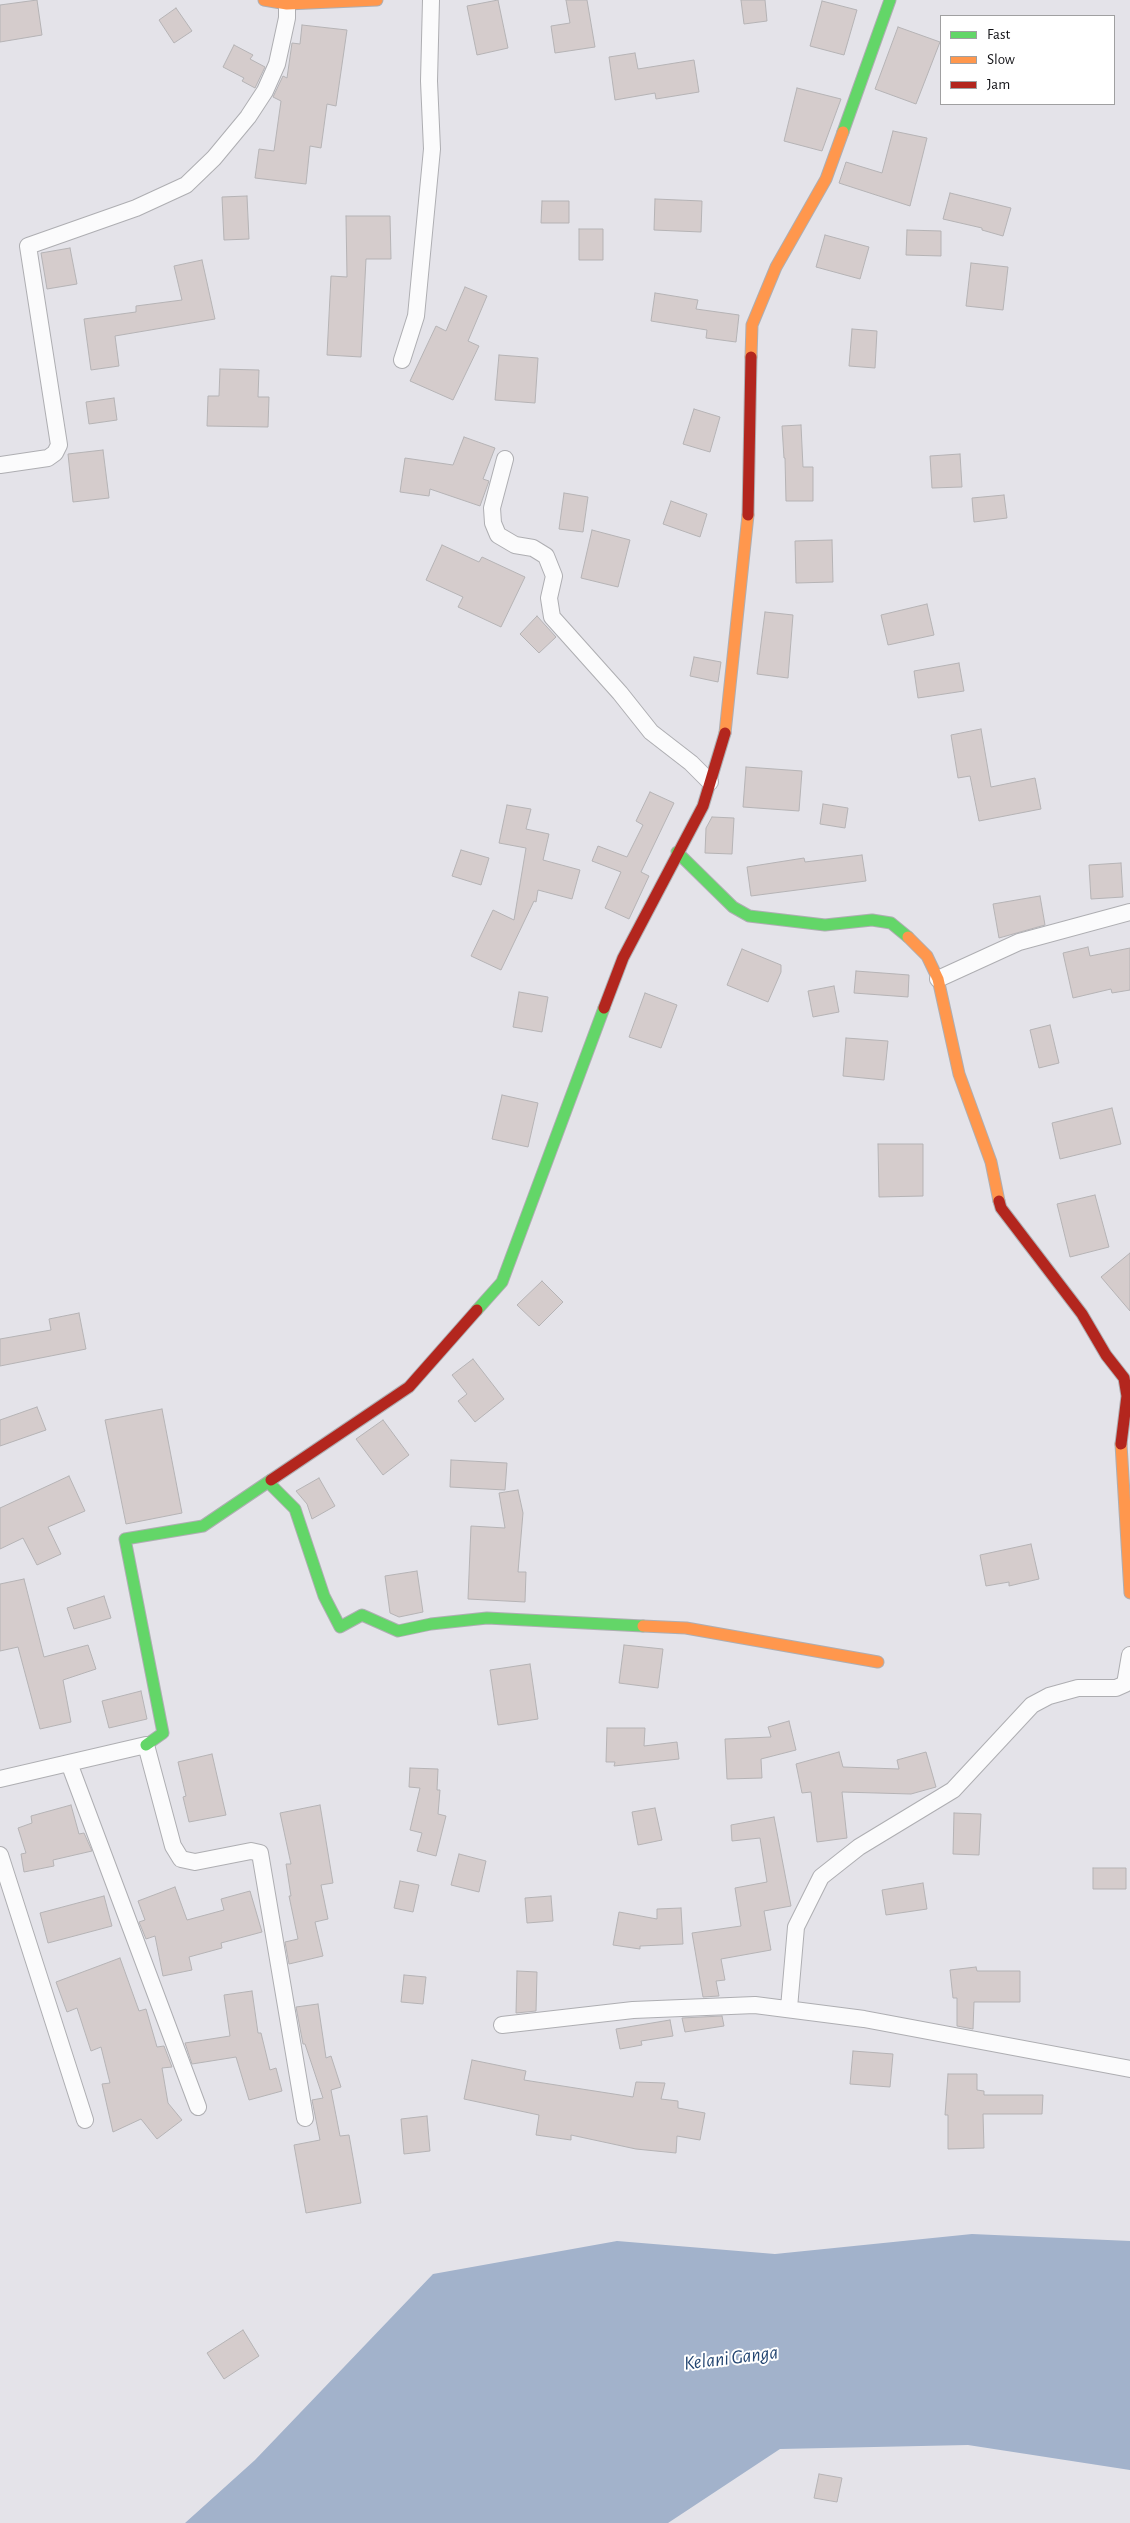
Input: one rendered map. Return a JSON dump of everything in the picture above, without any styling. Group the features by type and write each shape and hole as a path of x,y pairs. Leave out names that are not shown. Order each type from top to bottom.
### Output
{"street":[{"path":"264,0 287,4 377,0"},
{"path":"402,360 416,316 421,280 432,149 428,81 431,0"},
{"path":"0,1779 146,1745 163,1734 125,1538 203,1526 409,1387 502,1282 623,958 677,852 703,806 725,734 737,636 749,505 752,325 776,267 826,179 890,0"},
{"path":"0,465 48,458 55,453 59,445 28,246 136,208 186,185 214,158 248,118 265,91 277,64 287,4"},
{"path":"505,458 492,508 493,523 498,535 515,545 533,548 546,556 554,576 549,598 552,617 652,732 691,762 710,782"},
{"path":"677,852 733,907 749,916 825,925 872,920 890,923 899,928 927,956 938,978 959,1074 991,1162 1001,1208 1082,1314 1106,1355 1124,1378 1127,1396 1121,1444 1130,1593"},
{"path":"938,978 1019,942 1130,912"},
{"path":"268,1482 295,1510 324,1596 340,1628 362,1615 398,1631 431,1624 487,1618 686,1628 878,1662"},
{"path":"789,2008 796,1928 821,1877 859,1847 953,1790 1032,1705 1049,1696 1078,1688 1116,1688 1125,1684 1130,1655"},
{"path":"146,1745 173,1846 181,1859 196,1862 251,1851 262,1855 305,2118"},
{"path":"69,1763 198,2107"},
{"path":"0,1855 85,2120"},
{"path":"502,2025 674,2007 755,2005 864,2019 1130,2070"}],"water":[{"name":"Kelani Ganga","path":"972,2234 1130,2241 1130,2470 968,2445 780,2449 668,2523 185,2523 255,2460 433,2274 617,2241 775,2254"}],"building":[{"path":"37,0 42,35 0,42 0,5"},
{"path":"498,0 508,48 477,55 467,6"},
{"path":"566,0 587,0 595,47 555,53 551,26 570,23"},
{"path":"741,0 765,0 767,21 744,24"},
{"path":"822,1 857,10 844,55 810,46"},
{"path":"176,8 192,31 174,43 159,20"},
{"path":"302,25 347,30 336,106 327,104 321,148 310,146 306,184 255,178 259,149 274,151 281,101 273,97 283,76 287,78 292,43 300,44"},
{"path":"898,27 940,42 916,104 875,89"},
{"path":"234,45 253,55 250,59 265,67 255,88 242,81 244,78 223,67"},
{"path":"635,53 638,69 694,60 699,92 656,99 655,93 615,100 609,57"},
{"path":"797,88 841,99 822,151 784,141"},
{"path":"893,131 927,138 910,206 839,183 846,162 882,173"},
{"path":"950,193 1011,208 1003,236 982,230 982,228 943,219"},
{"path":"247,196 249,239 224,240 222,197"},
{"path":"655,199 702,201 701,232 654,230"},
{"path":"542,201 569,201 569,223 541,223"},
{"path":"346,216 390,216 391,259 366,259 361,357 327,355 331,276 347,277"},
{"path":"579,229 603,229 603,260 579,260"},
{"path":"907,230 941,231 941,256 906,255"},
{"path":"825,235 869,247 860,279 816,267"},
{"path":"70,248 77,284 47,289 41,253"},
{"path":"202,260 215,319 115,336 119,366 91,370 84,319 136,312 136,306 182,300 174,266"},
{"path":"971,263 1008,267 1003,310 966,306"},
{"path":"465,287 487,296 468,341 479,346 453,400 410,381 436,326 446,331"},
{"path":"655,293 698,300 696,309 739,315 736,342 706,338 707,330 651,321"},
{"path":"852,329 877,331 875,368 849,366"},
{"path":"499,355 538,358 535,403 495,400"},
{"path":"220,369 259,370 258,397 269,397 268,427 207,426 208,396 219,396"},
{"path":"114,398 117,420 89,424 86,402"},
{"path":"694,409 720,417 710,452 683,444"},
{"path":"801,425 803,467 813,467 813,501 786,501 782,426"},
{"path":"464,437 495,448 483,479 489,481 480,506 430,489 429,496 400,492 405,458 453,465"},
{"path":"103,450 109,498 73,502 68,454"},
{"path":"960,454 962,487 932,488 930,456"},
{"path":"564,493 588,497 583,532 559,529"},
{"path":"1004,495 1007,518 974,522 972,498"},
{"path":"671,501 707,514 700,537 663,524"},
{"path":"592,530 630,540 618,587 581,578"},
{"path":"832,540 833,582 796,583 795,541"},
{"path":"442,545 479,562 482,557 525,577 501,627 458,607 463,597 426,580"},
{"path":"927,604 934,635 888,645 881,615"},
{"path":"765,612 793,615 788,678 757,674"},
{"path":"537,616 556,637 539,653 520,634"},
{"path":"694,657 721,662 718,682 690,676"},
{"path":"959,663 964,691 918,698 914,671"},
{"path":"981,729 991,787 1035,778 1041,809 979,821 970,776 958,778 951,735"},
{"path":"746,767 802,771 799,811 743,807"},
{"path":"650,792 674,803 641,872 649,876 629,919 605,908 621,872 592,861 598,846 627,857 643,825 636,821"},
{"path":"823,804 848,808 845,828 820,824"},
{"path":"507,805 531,809 526,829 549,834 543,860 580,870 572,899 538,890 536,902 534,901 501,970 471,956 493,910 514,920 526,848 499,843"},
{"path":"712,817 734,818 732,854 705,853 706,828"},
{"path":"461,850 489,858 481,885 452,876"},
{"path":"862,855 866,881 751,896 747,867 804,858 805,862"},
{"path":"1121,863 1123,897 1091,899 1089,865"},
{"path":"1040,896 1045,925 999,938 993,904"},
{"path":"1088,947 1090,956 1130,948 1130,990 1112,993 1111,989 1073,998 1063,953"},
{"path":"742,949 781,965 781,972 768,1002 727,985"},
{"path":"856,971 909,975 908,997 854,993"},
{"path":"834,986 839,1012 813,1017 808,991"},
{"path":"519,992 548,997 542,1032 513,1027"},
{"path":"645,993 677,1005 661,1048 629,1037"},
{"path":"1050,1025 1059,1063 1039,1068 1030,1030"},
{"path":"846,1038 888,1041 884,1080 843,1076"},
{"path":"502,1095 538,1103 528,1147 492,1139"},
{"path":"1112,1108 1121,1144 1060,1159 1052,1123"},
{"path":"878,1144 923,1144 923,1196 879,1197"},
{"path":"1095,1195 1109,1247 1070,1257 1057,1204"},
{"path":"1130,1253 1130,1311 1101,1277"},
{"path":"542,1281 563,1302 539,1326 517,1305"},
{"path":"79,1313 86,1349 0,1366 0,1339 51,1330 49,1319"},
{"path":"473,1359 504,1399 475,1422 458,1401 467,1394 452,1375"},
{"path":"37,1407 46,1430 0,1446 0,1420"},
{"path":"162,1409 182,1513 126,1524 105,1420"},
{"path":"383,1420 409,1455 383,1475 356,1439"},
{"path":"451,1460 507,1463 505,1490 450,1487"},
{"path":"69,1476 85,1511 48,1527 61,1554 37,1565 23,1538 0,1549 0,1508"},
{"path":"319,1478 335,1506 312,1519 307,1504 296,1491"},
{"path":"518,1490 523,1513 518,1572 526,1572 525,1602 468,1599 471,1526 505,1528 499,1493"},
{"path":"1031,1544 1039,1579 1009,1586 1009,1582 986,1586 980,1555"},
{"path":"417,1571 423,1612 399,1617 390,1613 385,1576"},
{"path":"24,1579 44,1657 88,1645 96,1669 63,1680 71,1722 40,1729 18,1647 0,1651 0,1584"},
{"path":"104,1596 111,1618 74,1629 67,1608"},
{"path":"624,1645 663,1649 658,1688 619,1683"},
{"path":"530,1664 538,1719 498,1725 490,1670"},
{"path":"141,1691 147,1719 109,1728 102,1701"},
{"path":"789,1721 796,1750 761,1759 762,1778 727,1779 725,1739 771,1737 768,1727"},
{"path":"607,1728 645,1728 644,1746 677,1742 679,1759 614,1766 615,1762 606,1762"},
{"path":"839,1752 843,1767 899,1769 897,1760 926,1752 936,1787 911,1794 842,1792 847,1838 817,1842 811,1792 802,1793 796,1764"},
{"path":"212,1754 226,1815 189,1822 183,1797 186,1796 178,1762"},
{"path":"410,1768 438,1769 437,1790 440,1790 438,1814 446,1816 436,1856 417,1851 422,1833 410,1830 420,1788 409,1787"},
{"path":"71,1805 79,1834 84,1833 92,1851 53,1860 54,1866 24,1872 21,1854 26,1853 18,1828 32,1823 31,1816"},
{"path":"320,1805 333,1883 321,1885 328,1919 315,1922 323,1956 289,1964 285,1942 298,1939 289,1896 291,1896 286,1864 291,1864 280,1813"},
{"path":"655,1808 662,1840 638,1845 632,1812"},
{"path":"954,1813 981,1814 979,1855 953,1854"},
{"path":"774,1817 791,1906 764,1911 771,1950 721,1959 725,1980 716,1981 719,1996 703,1997 692,1933 741,1926 735,1888 767,1882 760,1838 732,1841 731,1825"},
{"path":"459,1854 486,1861 479,1892 451,1885"},
{"path":"1093,1868 1126,1868 1126,1889 1093,1889"},
{"path":"400,1881 419,1885 413,1912 394,1908"},
{"path":"923,1883 927,1909 886,1915 882,1890"},
{"path":"175,1887 187,1920 224,1910 221,1899 250,1891 262,1932 221,1943 222,1948 189,1957 192,1970 163,1976 155,1936 146,1939 139,1922 145,1920 138,1901"},
{"path":"104,1896 112,1926 48,1943 40,1913"},
{"path":"551,1896 553,1921 527,1923 525,1898"},
{"path":"681,1908 683,1944 640,1946 640,1949 613,1945 619,1912 657,1919 657,1909"},
{"path":"120,1958 139,2011 146,2009 157,2047 164,2046 172,2067 162,2068 168,2103 182,2120 157,2139 141,2119 113,2132 102,2084 110,2083 101,2047 91,2051 77,2008 67,2012 56,1982"},
{"path":"976,1967 977,1971 1020,1971 1020,2002 974,2002 973,2029 957,2026 957,1998 953,1998 950,1970"},
{"path":"517,1971 537,1972 536,2011 516,2013"},
{"path":"404,1975 426,1977 423,2004 401,2002"},
{"path":"252,1991 258,2033 261,2033 270,2070 276,2068 282,2091 249,2100 236,2057 192,2064 185,2043 230,2036 224,1995"},
{"path":"318,2004 326,2058 331,2056 341,2087 331,2090 340,2136 349,2135 361,2203 306,2213 294,2145 320,2140 312,2100 323,2098 305,2044 303,2044 296,2007"},
{"path":"722,2016 724,2026 685,2032 682,2018"},
{"path":"670,2020 673,2036 641,2041 642,2045 620,2049 616,2029"},
{"path":"853,2051 893,2054 890,2087 850,2084"},
{"path":"472,2060 526,2071 524,2080 633,2097 636,2082 665,2083 661,2099 678,2101 678,2108 705,2113 700,2140 677,2136 676,2153 636,2149 571,2135 571,2140 536,2135 539,2115 464,2099"},
{"path":"948,2074 977,2074 977,2090 984,2091 984,2095 1043,2095 1042,2114 983,2114 984,2148 948,2149 948,2115 945,2115"},
{"path":"427,2116 430,2151 404,2154 401,2119"},
{"path":"243,2330 259,2356 224,2379 207,2353"},
{"path":"819,2474 842,2478 837,2502 814,2498"}],"traffic: fast":[{"path":"843,132 890,0"},
{"path":"677,852 733,907 749,916 825,925 872,920 891,923 908,937"},
{"path":"477,1310 502,1282 604,1008"},
{"path":"146,1745 163,1733 125,1539 203,1526 271,1480"},
{"path":"268,1482 295,1509 324,1596 340,1627 362,1615 398,1631 431,1624 487,1618 643,1626"}],"traffic: slow":[{"path":"264,0 287,4 377,0"},
{"path":"751,357 752,325 776,267 826,179 843,132"},
{"path":"725,733 748,515"},
{"path":"908,937 927,956 938,979 959,1074 991,1162 999,1201"},
{"path":"1121,1444 1130,1593"},
{"path":"643,1626 686,1628 878,1662"}],"traffic: jam":[{"path":"748,515 751,357"},
{"path":"604,1008 623,958 703,806 725,733"},
{"path":"999,1201 1001,1208 1082,1314 1106,1355 1124,1378 1127,1396 1121,1444"},
{"path":"271,1480 409,1387 477,1310"}]}
